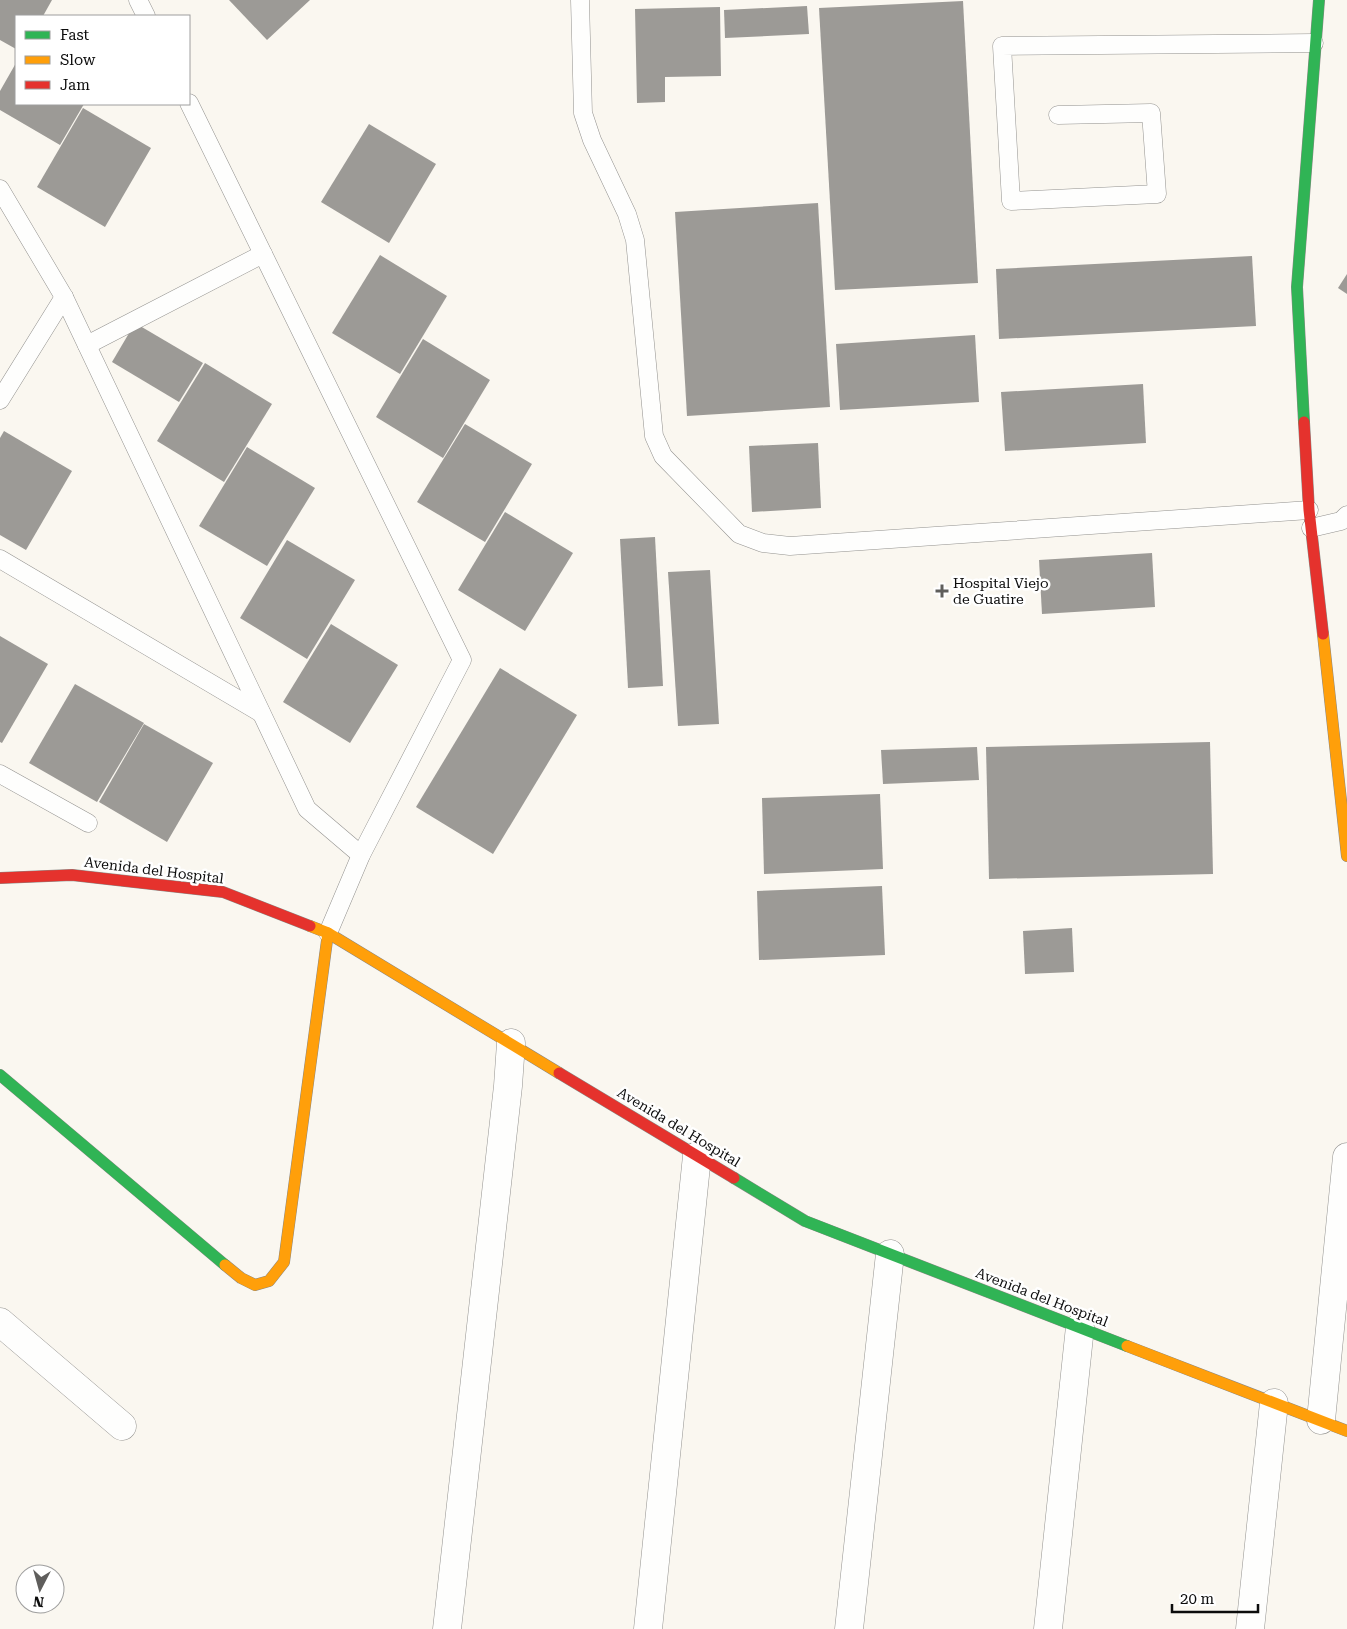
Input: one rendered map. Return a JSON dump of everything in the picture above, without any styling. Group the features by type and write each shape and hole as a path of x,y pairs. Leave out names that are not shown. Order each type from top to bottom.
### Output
{"street":[{"path":"1318,0 1297,287 1311,528 1347,856"},
{"name":"Avenida del Hospital","path":"0,878 72,875 223,892 328,933 805,1221 1347,1431"},
{"path":"0,1075 240,1278 255,1285 269,1281 284,1262 328,933"},
{"path":"447,1629 508,1086 511,1043"},
{"path":"648,1629 697,1156"},
{"path":"1321,1420 1343,1236 1347,1157"},
{"path":"849,1629 890,1254"},
{"path":"0,1322 122,1426"},
{"path":"1048,1629 1080,1327"},
{"path":"1250,1629 1274,1403"}],"lane":[{"path":"138,0 146,15"},
{"path":"580,0 583,113 592,140 627,214 635,240 654,436 663,456 739,534 763,543 790,546 1310,510"},
{"path":"1058,115 1151,113 1157,194 1011,202 1002,46 1314,43"},
{"path":"190,105 462,660 361,855 328,933"},
{"path":"0,190 64,297 307,809 361,855"},
{"path":"87,345 263,254"},
{"path":"0,400 64,297"},
{"path":"1311,528 1341,521 1347,515"},
{"path":"0,559 261,713"},
{"path":"0,774 88,823"}],"building":[{"path":"0,0 52,0 44,15 15,15 15,48 0,40"},
{"path":"229,0 310,0 267,40"},
{"path":"963,1 978,283 835,290 819,8"},
{"path":"807,6 809,34 725,38 724,10"},
{"path":"720,7 721,76 665,77 665,102 637,103 635,9"},
{"path":"15,65 15,105 83,105 60,145 0,110 0,91"},
{"path":"83,108 151,148 105,227 37,187"},
{"path":"369,124 436,164 389,243 321,202"},
{"path":"818,203 830,407 687,416 675,212"},
{"path":"380,255 447,296 400,374 332,333"},
{"path":"1252,256 1256,326 999,339 996,269"},
{"path":"1347,274 1347,294 1338,288"},
{"path":"135,323 203,363 179,402 112,362"},
{"path":"975,335 979,402 840,410 836,344"},
{"path":"423,339 490,380 443,458 376,417"},
{"path":"205,363 272,404 224,482 157,441"},
{"path":"1143,384 1146,443 1005,451 1001,392"},
{"path":"465,424 532,464 485,542 417,502"},
{"path":"4,431 72,471 26,550 0,535 0,438"},
{"path":"818,443 821,508 752,512 749,446"},
{"path":"247,447 315,488 267,566 199,526"},
{"path":"505,512 573,553 525,631 458,590"},
{"path":"655,537 663,686 628,688 620,539"},
{"path":"287,540 355,580 307,659 240,618"},
{"path":"1152,553 1155,607 1042,614 1039,560"},
{"path":"710,570 719,724 678,726 668,572"},
{"path":"331,624 398,665 350,743 283,702"},
{"path":"0,636 48,664 2,743 0,742"},
{"path":"500,668 577,715 493,854 416,807"},
{"path":"75,684 144,723 97,802 29,763"},
{"path":"144,724 213,763 167,842 99,802"},
{"path":"1210,742 1213,874 989,879 986,747"},
{"path":"977,747 979,780 883,784 881,750"},
{"path":"880,794 883,869 764,874 762,798"},
{"path":"882,886 885,955 759,960 757,891"},
{"path":"1072,928 1074,972 1025,974 1023,931"}],"traffic: fast":[{"path":"1304,422 1297,287 1319,0"},
{"path":"0,1075 225,1265"},
{"path":"734,1178 805,1221 1127,1346"}],"traffic: slow":[{"path":"1323,634 1347,856"},
{"path":"310,926 328,933 559,1073"},
{"path":"225,1265 241,1278 255,1285 269,1281 284,1262 328,933"},
{"path":"1127,1346 1347,1431"}],"traffic: jam":[{"path":"1304,422 1309,510 1323,634"},
{"path":"0,878 72,875 223,892 310,926"},
{"path":"559,1073 734,1178"}],"place":[{"name":"Hospital Viejo de Guatire","path":"942,591"}]}
